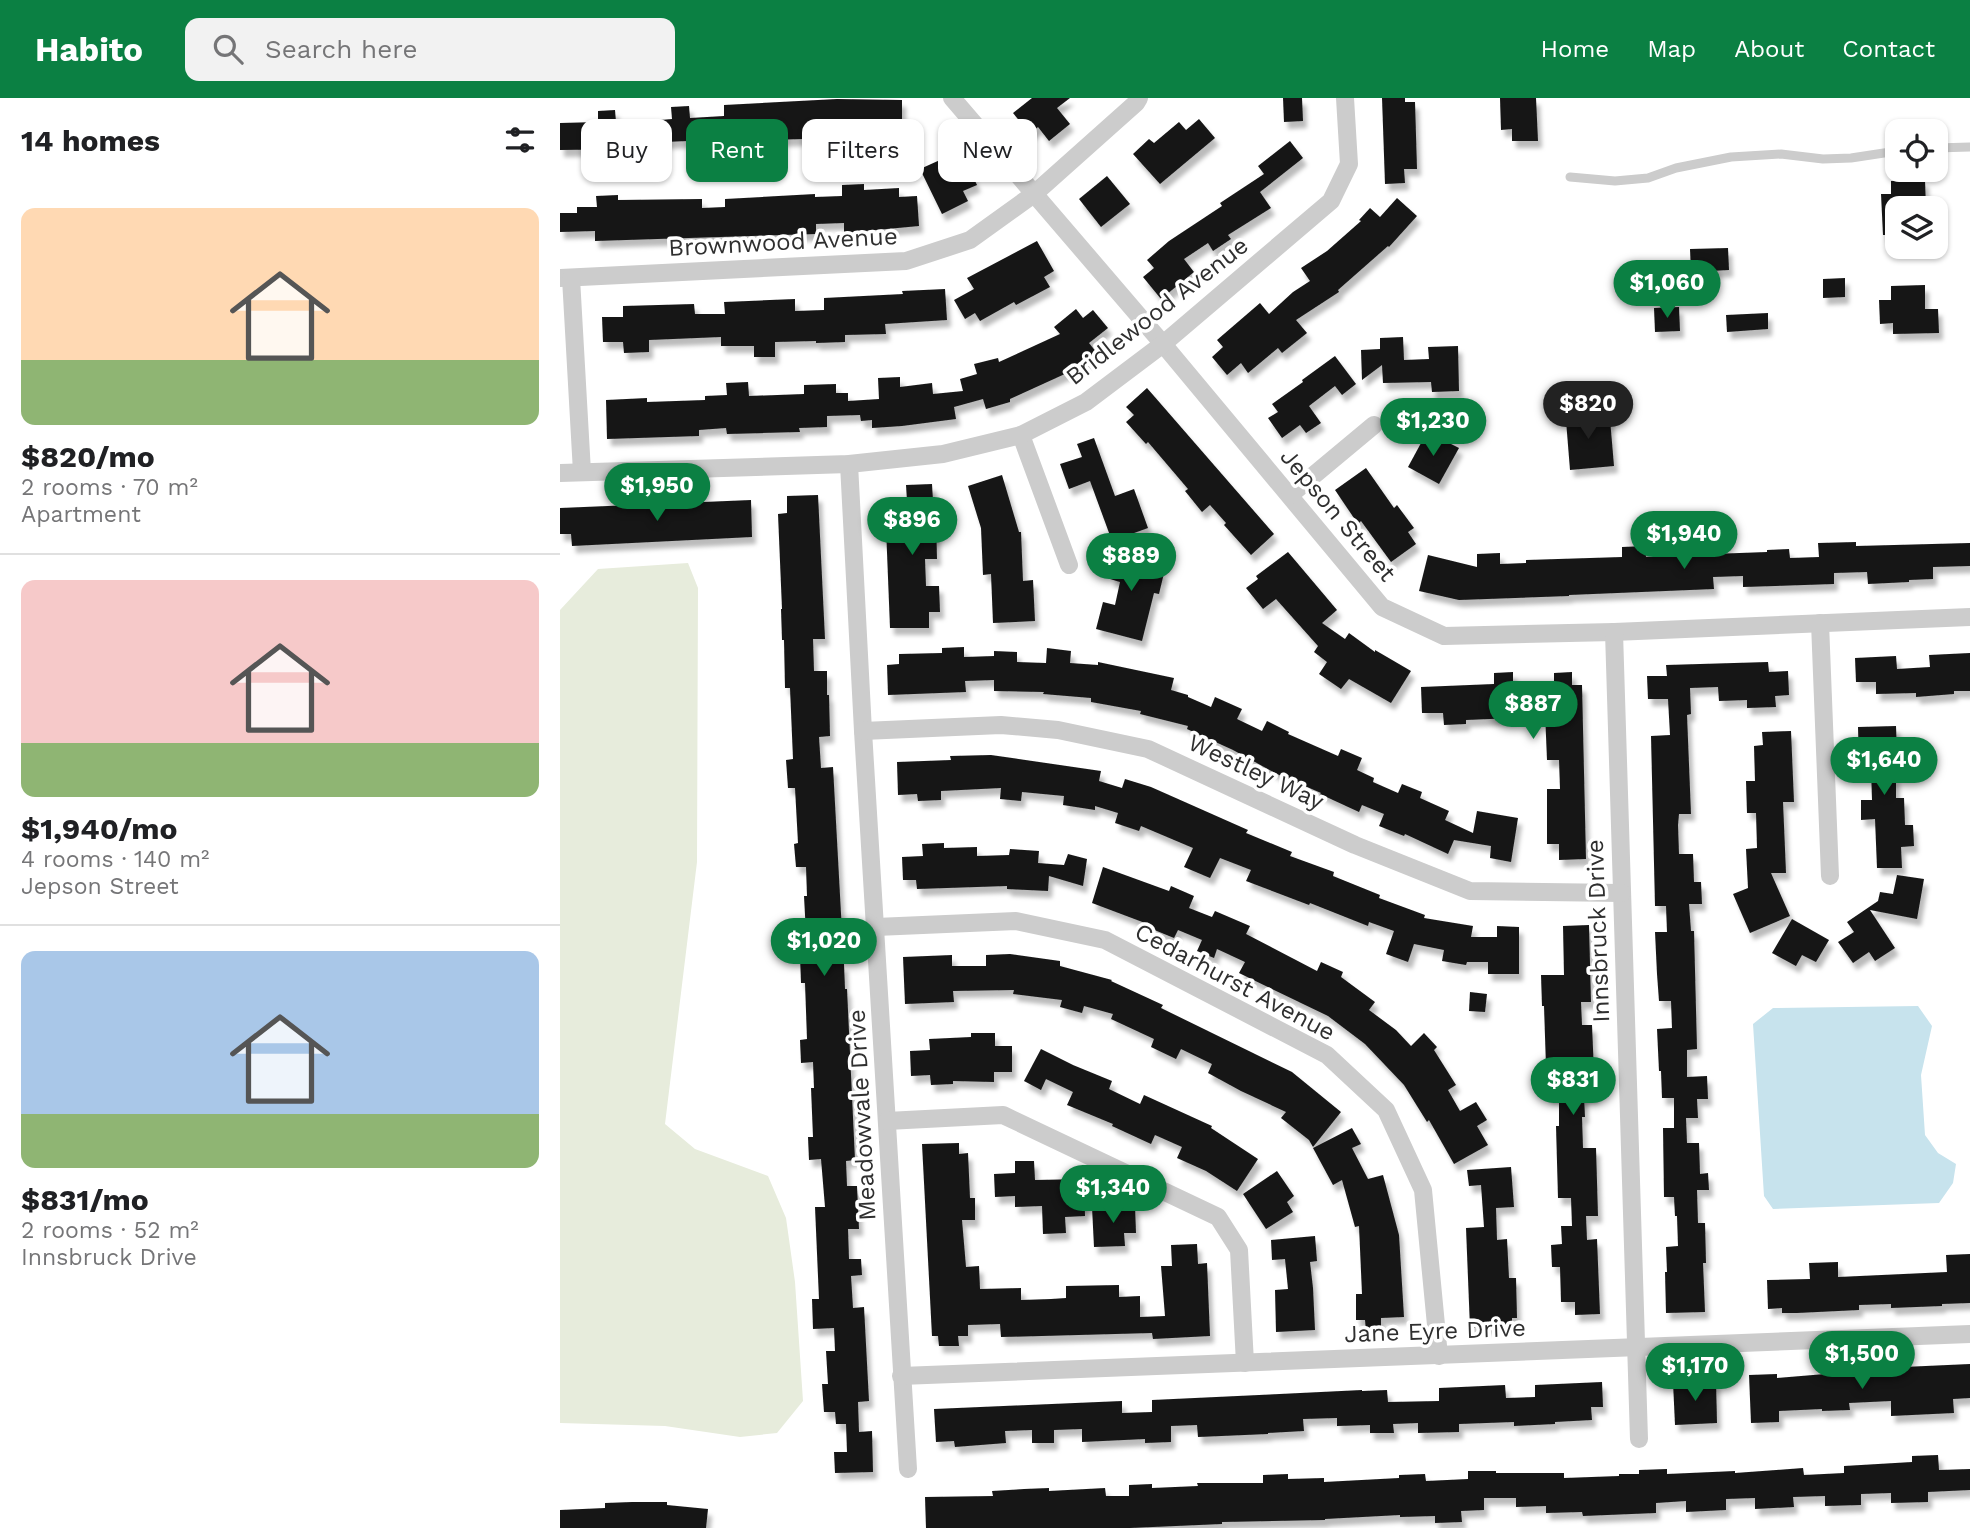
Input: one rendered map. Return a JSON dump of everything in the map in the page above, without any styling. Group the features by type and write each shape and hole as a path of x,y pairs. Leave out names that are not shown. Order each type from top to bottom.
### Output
{"street":[{"name":"Jepson Street","path":"952,98 1163,344 1382,607 1444,636 1614,632 1970,617"},
{"name":"Brownwood Avenue","path":"565,278 906,261 970,240 1034,194 1139,98"},
{"name":"Bridlewood Avenue","path":"560,473 849,464 943,454 1021,435 1087,402 1163,344 1331,201 1349,164 1345,98"},
{"path":"565,278 582,472"},
{"path":"1290,495 1374,425"},
{"path":"1021,435 1069,565"},
{"name":"Meadowvale Drive","path":"849,464 908,1469"},
{"path":"1820,622 1830,876"},
{"name":"Innsbruck Drive","path":"1614,632 1639,1439"},
{"name":"Westley Way","path":"863,732 1001,725 1058,730 1148,748 1355,845 1470,891 1622,893"},
{"name":"Cedarhurst Avenue","path":"876,927 1016,921 1105,940 1327,1055 1386,1110 1423,1190 1439,1356"},
{"path":"887,1121 1003,1115 1218,1217 1239,1250 1245,1363"},
{"name":"Jane Eyre Drive","path":"901,1376 1970,1334"}],"lane":[{"path":"1948,148 1970,147"},
{"path":"1570,177 1615,181 1648,178 1676,168 1731,157 1781,154 1823,159 1885,153"}],"green space":[{"path":"688,563 698,588 697,862 665,1124 695,1149 768,1176 786,1218 795,1282 803,1401 777,1433 740,1437 665,1426 560,1423 560,610 598,569"}],"water":[{"path":"1918,1006 1932,1026 1921,1075 1925,1135 1938,1153 1956,1164 1953,1183 1939,1203 1773,1209 1764,1196 1753,1024 1773,1008"}],"building":[{"path":"1032,98 1070,98 1057,108 1070,124 1049,141 1037,128 1037,119 1018,119 1013,113"},
{"path":"1283,98 1302,98 1303,121 1284,122"},
{"path":"1382,98 1405,98 1405,102 1415,102 1417,169 1404,169 1405,183 1385,184"},
{"path":"1500,98 1536,98 1538,141 1512,141 1512,129 1501,130"},
{"path":"837,99 902,100 902,119 802,119 802,139 788,139 788,119 686,119 686,141 672,142 671,107 689,106 690,118 724,116 724,105"},
{"path":"615,110 616,119 598,119 598,111"},
{"path":"1199,119 1215,138 1160,184 1133,154 1149,139 1154,143 1179,122 1186,130"},
{"path":"581,122 581,150 560,150 560,123"},
{"path":"1290,141 1303,158 1260,192 1271,208 1228,235 1231,239 1213,251 1208,243 1184,259 1194,272 1161,299 1143,277 1154,268 1147,260 1169,241 1222,206 1220,203 1264,174 1258,166"},
{"path":"938,161 938,182 976,182 977,185 963,191 968,201 942,214 924,177 924,167"},
{"path":"1107,176 1130,204 1101,227 1079,199"},
{"path":"1891,182 1925,182 1926,196 1885,196 1883,235 1881,194 1891,194"},
{"path":"864,184 864,190 899,188 899,197 917,196 919,226 844,233 844,223 816,224 816,234 595,241 595,231 560,232 560,213 577,213 577,207 597,207 596,196 618,195 618,200 702,199 702,208 725,207 725,199 815,194 815,197 842,196 842,185"},
{"path":"1397,198 1417,216 1389,247 1338,290 1339,292 1296,320 1307,333 1282,353 1278,348 1248,373 1241,363 1227,375 1212,357 1223,347 1217,340 1260,303 1269,314 1310,281 1301,268 1327,251 1361,221 1359,220 1370,208 1380,217"},
{"path":"1037,241 1054,271 1044,277 1050,287 1016,305 1014,302 980,321 975,313 965,319 954,300 974,289 967,278"},
{"path":"1728,248 1729,270 1691,272 1690,249"},
{"path":"1845,278 1845,297 1823,298 1823,279"},
{"path":"1925,285 1925,309 1938,309 1939,333 1893,334 1893,323 1880,324 1879,300 1891,300 1891,286"},
{"path":"945,289 947,320 885,324 886,334 845,335 845,342 775,342 775,357 754,357 754,346 721,346 721,337 649,340 649,352 624,353 623,342 603,342 602,317 623,317 623,306 694,304 695,314 725,314 724,302 795,299 795,311 824,310 824,298"},
{"path":"1679,307 1680,331 1655,332 1654,308"},
{"path":"1076,309 1083,318 1093,310 1108,328 1089,343 1097,353 1078,368 1010,399 1010,402 986,409 983,399 954,407 956,419 872,428 872,420 861,421 860,415 827,416 827,427 799,428 800,432 727,434 726,428 699,430 699,436 607,439 606,400 705,400 705,396 727,395 726,383 748,382 749,396 804,394 804,385 836,384 836,393 848,393 848,401 879,399 878,378 900,377 900,387 932,383 933,394 963,391 960,379 977,374 974,364 998,358 999,362 1060,334 1054,327"},
{"path":"1768,313 1768,329 1727,332 1726,315"},
{"path":"1403,337 1404,360 1429,359 1428,347 1458,346 1459,391 1432,392 1431,382 1383,383 1382,365 1362,380 1361,350 1380,349 1380,338"},
{"path":"1335,356 1356,384 1342,395 1335,386 1309,406 1321,423 1306,433 1300,425 1282,438 1268,418 1278,412 1272,404"},
{"path":"1147,388 1274,534 1251,555 1210,505 1202,512 1185,491 1188,489 1148,442 1146,444 1126,422 1134,415 1126,407"},
{"path":"1584,406 1585,422 1610,419 1614,466 1570,470 1565,408"},
{"path":"1427,432 1459,448 1439,484 1408,467"},
{"path":"1094,438 1115,496 1134,489 1148,528 1112,541 1090,481 1069,489 1060,464 1082,457 1077,444"},
{"path":"1366,468 1394,508 1397,505 1414,528 1408,532 1416,544 1391,562 1361,521 1358,524 1335,490"},
{"path":"1002,475 1021,532 1023,581 1033,580 1035,621 993,623 991,574 983,575 981,528 968,486"},
{"path":"932,484 933,501 944,501 945,519 936,520 937,559 925,559 926,586 939,586 940,612 929,612 929,628 890,628 885,502 907,501 906,485"},
{"path":"818,495 825,639 813,639 814,671 827,671 829,695 830,736 819,737 821,768 833,767 842,932 831,933 832,964 844,964 847,989 855,1160 846,1161 847,1186 857,1186 859,1229 848,1229 849,1259 861,1259 862,1275 851,1276 853,1308 864,1307 869,1401 858,1402 859,1432 872,1431 873,1472 835,1473 834,1452 847,1452 846,1424 836,1424 835,1412 824,1412 822,1384 828,1384 826,1351 835,1351 834,1328 813,1329 812,1299 819,1299 815,1207 825,1207 821,1159 809,1160 808,1137 813,1137 813,1062 801,1063 800,1040 807,1039 805,983 801,983 800,956 810,956 804,896 807,896 806,867 796,867 794,844 798,843 795,788 788,788 786,760 793,759 790,688 785,688 782,640 778,514 787,513 787,496"},
{"path":"751,500 752,537 572,546 571,534 560,534 560,508"},
{"path":"1122,541 1151,549 1145,567 1164,573 1159,594 1154,593 1142,641 1096,629 1103,602 1115,605 1120,582 1110,579"},
{"path":"1856,542 1856,546 1970,543 1970,566 1933,567 1933,579 1868,584 1867,572 1834,573 1834,584 1743,587 1743,576 1713,577 1714,589 1569,596 1459,600 1419,591 1428,555 1477,567 1477,554 1500,553 1500,564 1526,563 1526,560 1622,557 1622,547 1645,546 1646,557 1789,549 1790,558 1819,557 1818,543"},
{"path":"1288,552 1337,610 1322,623 1345,639 1349,633 1375,652 1411,671 1391,703 1349,679 1341,689 1319,674 1327,662 1314,652 1318,646 1276,599 1263,609 1246,588 1258,579 1256,576"},
{"path":"964,647 964,657 994,656 994,651 1017,652 1017,662 1046,663 1047,648 1071,651 1070,663 1098,665 1098,662 1174,678 1171,690 1211,707 1215,697 1242,709 1237,719 1262,731 1267,721 1289,732 1288,734 1338,756 1341,749 1362,758 1357,770 1374,778 1373,782 1398,793 1402,784 1422,792 1420,798 1449,811 1445,820 1473,833 1477,811 1518,818 1511,862 1490,858 1491,846 1454,840 1448,854 1405,834 1404,836 1379,826 1384,814 1362,805 1359,812 1187,729 1188,726 1140,714 1141,711 1091,702 1091,698 1043,694 1044,692 994,691 994,680 965,681 966,692 888,695 887,665 899,664 899,654 942,653 942,648"},
{"path":"1970,653 1970,691 1916,697 1916,693 1876,694 1876,682 1856,682 1855,658 1896,656 1897,669 1930,667 1929,655"},
{"path":"1768,662 1769,672 1788,671 1789,695 1775,696 1776,707 1747,708 1747,700 1719,701 1718,687 1690,688 1691,714 1687,715 1691,814 1679,814 1678,825 1679,854 1693,854 1694,882 1701,882 1702,904 1689,904 1691,931 1694,931 1697,1049 1687,1050 1687,1077 1707,1076 1708,1099 1697,1099 1698,1118 1686,1118 1687,1143 1699,1143 1700,1174 1708,1173 1709,1190 1697,1190 1698,1223 1705,1223 1705,1312 1666,1313 1666,1247 1678,1246 1674,1197 1664,1197 1663,1128 1674,1128 1674,1098 1662,1098 1659,1071 1657,1029 1672,1028 1671,1001 1659,1001 1657,974 1655,932 1667,932 1666,906 1655,906 1651,736 1670,735 1668,699 1648,699 1647,676 1667,676 1666,665"},
{"path":"1513,672 1513,689 1554,688 1554,673 1572,672 1572,685 1582,685 1586,859 1559,860 1559,844 1547,844 1547,789 1560,789 1559,760 1547,760 1545,712 1514,713 1514,718 1466,720 1466,724 1444,725 1443,713 1422,713 1421,687 1494,684 1494,673"},
{"path":"1896,726 1897,753 1884,754 1885,777 1896,776 1896,798 1904,798 1905,825 1913,825 1914,846 1901,847 1902,868 1877,868 1875,819 1861,820 1861,800 1872,800 1871,768 1859,769 1858,727"},
{"path":"1791,731 1794,802 1783,802 1786,873 1771,873 1790,916 1750,933 1733,894 1748,888 1746,849 1757,848 1756,813 1747,813 1746,781 1755,781 1754,746 1763,745 1762,732"},
{"path":"991,755 1101,771 1099,781 1122,788 1125,779 1151,787 1248,830 1246,833 1292,852 1290,856 1334,872 1333,876 1380,895 1379,898 1425,915 1424,918 1473,926 1471,937 1497,937 1497,926 1519,927 1519,974 1488,974 1488,962 1467,962 1466,965 1442,961 1444,950 1414,944 1408,962 1386,954 1394,931 1369,922 1368,926 1246,881 1251,870 1220,858 1210,878 1184,867 1193,848 1141,826 1139,831 1115,823 1118,813 1095,806 1095,810 1063,805 1064,796 1022,792 1021,801 1000,799 1001,788 941,791 941,800 918,801 917,794 898,795 897,762"},
{"path":"944,843 944,848 977,847 977,856 1009,855 1010,849 1039,851 1038,863 1064,865 1068,854 1087,859 1083,886 1049,876 1048,891 1007,889 1007,886 917,889 916,880 903,880 902,857 923,856 922,844"},
{"path":"1103,867 1169,891 1171,886 1194,896 1189,908 1212,917 1215,911 1250,926 1246,934 1317,971 1321,962 1343,972 1341,977 1375,1002 1369,1010 1396,1030 1411,1046 1424,1033 1437,1047 1434,1050 1456,1085 1448,1090 1460,1111 1476,1102 1487,1120 1477,1126 1488,1145 1454,1164 1429,1120 1427,1122 1404,1085 1365,1044 1328,1016 1239,973 1245,962 1217,949 1214,958 1197,951 1202,940 1178,930 1174,938 1152,929 1153,926 1092,903"},
{"path":"1897,875 1924,879 1917,919 1870,910 1895,948 1875,961 1869,952 1853,963 1838,942 1854,932 1847,922 1878,901 1880,892 1893,894"},
{"path":"1792,919 1829,940 1816,962 1802,955 1796,966 1772,953"},
{"path":"1589,925 1591,1002 1581,1002 1582,1025 1592,1025 1595,1096 1584,1097 1585,1117 1582,1117 1583,1148 1596,1148 1598,1216 1586,1216 1587,1240 1597,1239 1600,1314 1575,1315 1575,1302 1561,1302 1560,1267 1552,1267 1551,1245 1562,1244 1561,1226 1572,1226 1571,1198 1558,1198 1556,1126 1559,1126 1559,1097 1547,1097 1541,975 1564,975 1563,926"},
{"path":"1010,954 1060,961 1060,966 1112,980 1163,1005 1161,1008 1292,1072 1341,1112 1313,1147 1309,1140 1281,1118 1286,1112 1208,1073 1212,1064 1181,1049 1176,1059 1151,1047 1154,1039 1111,1019 1113,1014 1084,1006 1082,1013 1060,1007 1062,1000 1013,994 1014,990 953,991 954,1002 905,1004 903,957 952,955 952,966 986,966 986,955"},
{"path":"1470,992 1487,994 1485,1012 1469,1011"},
{"path":"971,1033 995,1033 995,1046 1012,1046 1012,1072 994,1072 994,1082 953,1081 953,1084 931,1085 930,1075 911,1076 910,1051 930,1050 929,1039 971,1037"},
{"path":"1041,1049 1112,1081 1109,1089 1140,1104 1144,1095 1212,1126 1211,1128 1258,1159 1237,1191 1206,1171 1177,1158 1182,1147 1155,1135 1151,1144 1112,1126 1113,1124 1067,1105 1073,1092 1046,1079 1041,1090 1024,1081"},
{"path":"1352,1128 1361,1144 1352,1148 1368,1179 1383,1175 1399,1235 1404,1317 1381,1318 1381,1330 1366,1331 1365,1320 1356,1320 1356,1294 1362,1294 1359,1226 1355,1227 1342,1180 1333,1185 1313,1148"},
{"path":"959,1143 959,1154 968,1153 970,1198 975,1198 975,1220 962,1220 966,1267 979,1266 980,1289 1021,1288 1021,1300 1066,1298 1066,1286 1119,1285 1119,1297 1140,1296 1140,1317 1165,1316 1161,1266 1172,1266 1171,1245 1197,1244 1198,1264 1207,1263 1210,1336 1153,1339 1152,1333 1001,1337 1000,1324 968,1325 968,1336 958,1336 959,1346 939,1346 938,1336 932,1336 922,1144"},
{"path":"1015,1161 1034,1161 1035,1180 1084,1179 1085,1216 1065,1217 1066,1233 1043,1234 1042,1206 1015,1207 1015,1196 995,1197 994,1174 1015,1173"},
{"path":"1511,1167 1514,1207 1496,1208 1497,1240 1507,1239 1509,1278 1516,1278 1517,1318 1512,1318 1512,1326 1470,1328 1466,1228 1484,1227 1481,1185 1469,1186 1467,1170"},
{"path":"1277,1171 1294,1196 1287,1202 1293,1212 1266,1229 1243,1194"},
{"path":"1135,1206 1136,1233 1124,1233 1125,1246 1094,1247 1092,1207"},
{"path":"1315,1236 1317,1261 1310,1262 1315,1330 1276,1332 1275,1290 1288,1289 1285,1259 1272,1260 1271,1240"},
{"path":"1970,1254 1970,1303 1891,1308 1891,1304 1859,1305 1859,1310 1797,1313 1782,1313 1782,1308 1768,1309 1767,1280 1810,1279 1809,1263 1838,1262 1838,1277 1947,1272 1946,1255"},
{"path":"1970,1364 1970,1398 1953,1399 1954,1413 1891,1416 1891,1401 1849,1403 1850,1410 1779,1411 1779,1422 1751,1423 1749,1375 1777,1374 1777,1378 1837,1373 1837,1370"},
{"path":"1716,1381 1717,1423 1675,1425 1673,1382"},
{"path":"1602,1382 1603,1407 1591,1407 1592,1420 1555,1424 1459,1424 1459,1432 1418,1433 1418,1423 1393,1424 1394,1433 1370,1433 1370,1425 1337,1426 1337,1418 1303,1419 1304,1431 1268,1434 1198,1437 1197,1425 1171,1426 1171,1442 1145,1443 1145,1439 1082,1442 1082,1429 1054,1430 1054,1443 1032,1443 1032,1430 1005,1431 1006,1443 955,1447 954,1441 936,1442 934,1409 1122,1401 1122,1413 1152,1412 1152,1400 1362,1390 1387,1390 1388,1402 1439,1401 1439,1388 1505,1385 1506,1398 1535,1397 1535,1385"},
{"path":"1938,1455 1939,1470 1970,1469 1970,1490 1928,1492 1928,1502 1891,1503 1891,1493 1861,1494 1861,1505 1825,1506 1825,1496 1793,1497 1794,1507 1755,1509 1755,1498 1726,1499 1726,1510 1686,1512 1686,1501 1656,1503 1656,1513 1583,1516 1582,1512 1546,1513 1546,1506 1516,1507 1516,1498 1484,1498 1484,1510 1461,1511 1462,1522 1435,1523 1435,1516 1400,1515 1130,1528 926,1528 925,1497 993,1496 992,1491 1105,1488 1106,1496 1129,1496 1129,1485 1152,1484 1152,1488 1198,1486 1197,1483 1263,1483 1263,1475 1288,1474 1288,1479 1324,1478 1324,1482 1425,1474 1426,1481 1468,1479 1468,1471 1564,1473 1564,1478 1639,1474 1639,1470 1667,1469 1667,1474 1803,1468 1804,1475 1844,1473 1844,1466 1912,1462 1912,1456"},
{"path":"667,1502 667,1505 708,1509 706,1528 560,1528 560,1510 605,1508 605,1503"}]}
